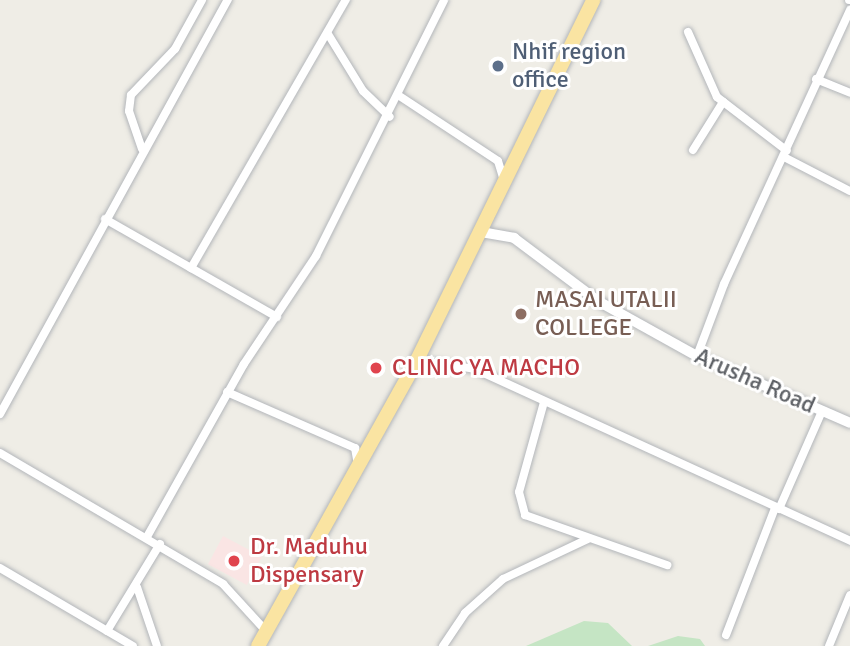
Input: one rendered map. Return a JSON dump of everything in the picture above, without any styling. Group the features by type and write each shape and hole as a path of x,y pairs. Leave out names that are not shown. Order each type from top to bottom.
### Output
{"highway":[{"path":"258,646 417,360 593,0"}],"main road":[{"name":"Arusha Road","path":"481,232 514,239 598,301 698,356 850,423"}],"street":[{"path":"142,149 129,111 131,95 174,49 202,0"},
{"path":"0,414 37,356 142,149 228,0"},
{"path":"191,268 280,105 328,34 346,0"},
{"path":"148,536 228,392 277,317 390,117 444,0"},
{"path":"698,356 816,79 850,10"},
{"path":"688,32 723,102 785,154 850,191"},
{"path":"328,34 363,91 390,117"},
{"path":"816,79 850,93"},
{"path":"401,97 498,161 505,183"},
{"path":"693,150 723,102"},
{"path":"105,219 277,317"},
{"path":"417,360 475,369 850,541"},
{"path":"228,392 355,449 358,468"},
{"path":"544,402 520,508 588,539 667,565"},
{"path":"726,635 777,509 822,411"},
{"path":"0,453 148,536 223,584 267,632"},
{"path":"443,646 465,613 503,579 588,539"},
{"path":"107,631 137,587 160,544"},
{"path":"0,568 133,646"},
{"path":"137,587 157,646"},
{"path":"829,646 850,595"}],"shaded area":[{"name":"Dr. Maduhu Dispensary","path":"223,536 262,557 247,585 208,564"}],"green space":[{"path":"584,621 608,623 632,646 526,646"},
{"path":"678,636 700,639 705,646 648,646"}],"place":[{"name":"Nhif region office","path":"498,66"},
{"name":"MASAI UTALII COLLEGE","path":"521,314"},
{"name":"CLINIC YA MACHO","path":"376,368"},
{"name":"Dr. Maduhu Dispensary","path":"234,561"}]}
